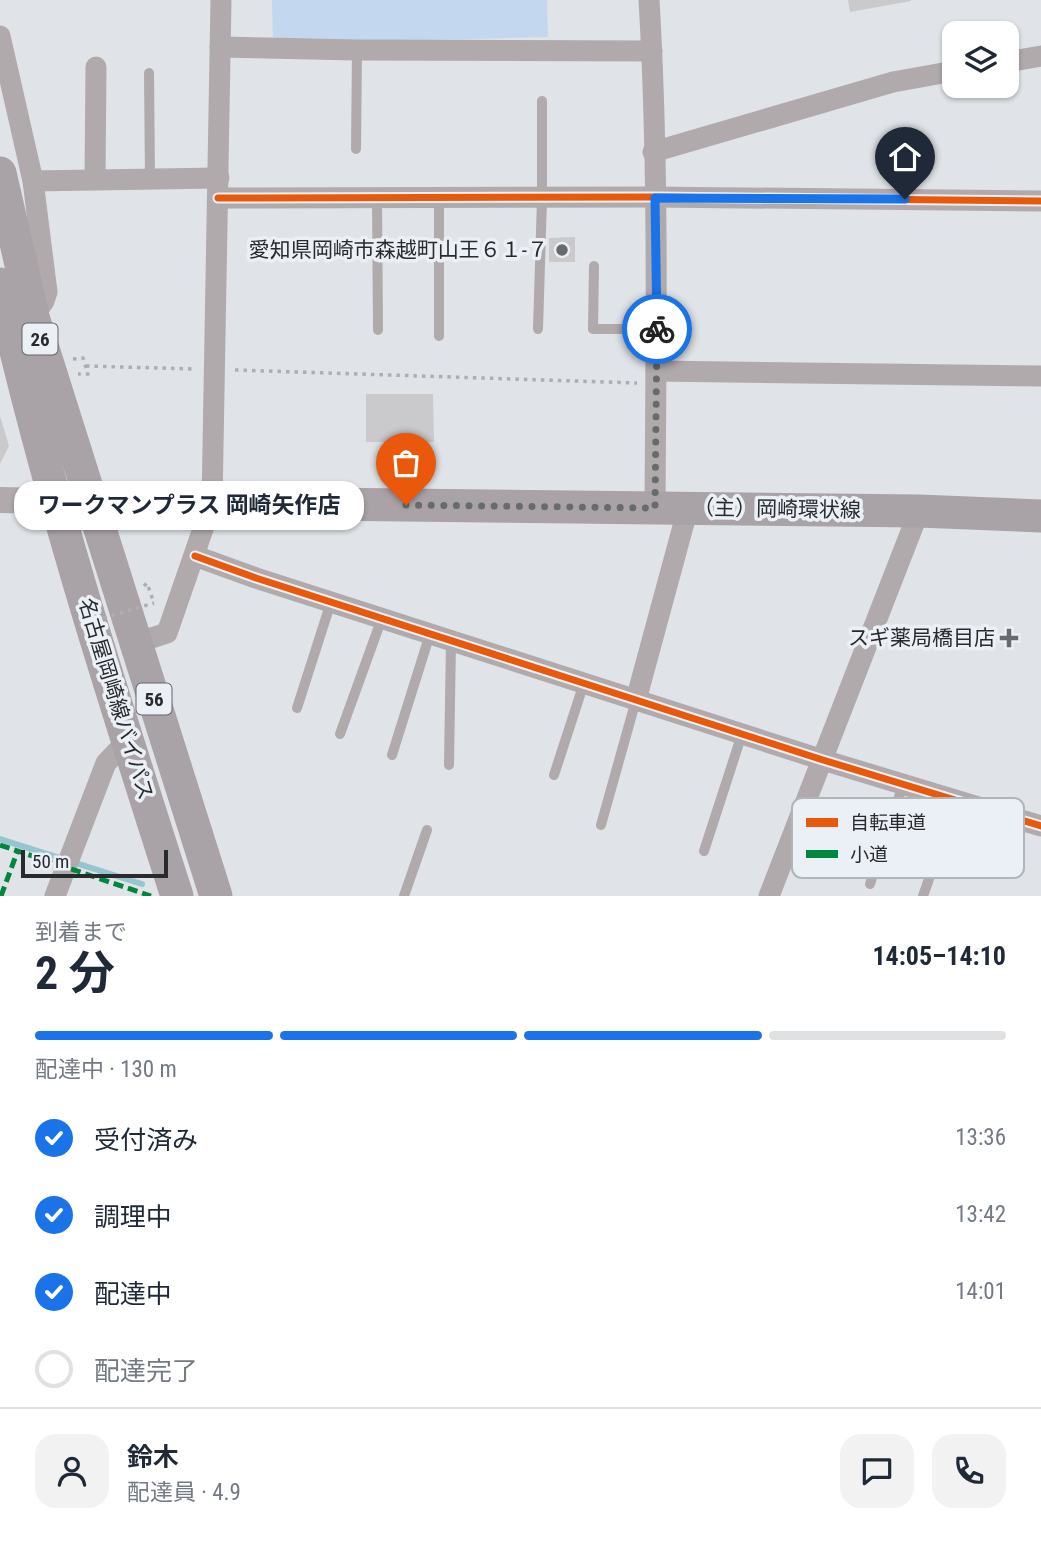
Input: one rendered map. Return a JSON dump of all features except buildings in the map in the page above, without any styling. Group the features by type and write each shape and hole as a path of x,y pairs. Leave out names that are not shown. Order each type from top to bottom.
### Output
{"main road":[{"name":"26","path":"0,173 33,317 92,501"},
{"name":"26","path":"0,284 19,367 56,501"},
{"name":"（主）岡崎環状線","path":"56,501 919,511 1041,516"},
{"name":"名古屋岡崎線バイパス","path":"56,501 127,741 177,896"},
{"name":"名古屋岡崎線バイパス","path":"92,501 216,896"}],"street":[{"path":"136,643 167,633 212,503 221,0"},
{"path":"649,0 657,329 655,508"},
{"path":"0,36 33,181 47,292 33,317"},
{"path":"220,47 652,51"},
{"path":"1019,60 1041,56"},
{"path":"95,179 96,67"},
{"path":"653,152 893,82 942,73"},
{"path":"33,181 150,181 377,199 1041,201"},
{"path":"0,334 19,367"},
{"path":"656,377 1041,376"},
{"path":"0,500 56,501"},
{"path":"636,700 688,508"},
{"path":"808,798 919,511"},
{"path":"195,556 584,684 944,798"},
{"path":"55,896 106,763 127,741"},
{"path":"1024,822 1041,827"},
{"path":"769,896 792,838"}],"lane":[{"path":"356,149 357,50"},
{"path":"149,73 150,181"},
{"path":"538,329 542,101"},
{"path":"377,199 378,330"},
{"path":"439,199 439,336"},
{"path":"594,266 593,329 657,329"},
{"path":"297,708 331,602"},
{"path":"340,734 382,618"},
{"path":"392,755 430,634"},
{"path":"449,765 451,640"},
{"path":"554,775 584,684"},
{"path":"601,825 636,700"},
{"path":"704,851 741,734"},
{"path":"899,798 903,785"},
{"path":"404,896 427,830"},
{"path":"870,884 872,878"},
{"path":"923,896 929,878"}],"path":[{"path":"83,358 88,374"},
{"path":"86,366 656,377"},
{"path":"79,625 155,603"}],"shaded area":[{"path":"272,0 547,0 548,37 273,44"}],"waterway":[{"path":"0,839 142,884"}],"marked path":[{"path":"0,845 151,896"},
{"path":"1,896 18,850"}],"cycle path":[{"path":"218,198 655,197 1041,201"},
{"path":"195,556 256,578 949,798"},
{"path":"1024,821 1041,826"}],"way so far":[{"path":"406,505 655,508 657,329"}],"place":[{"name":"愛知県岡崎市森越町山王６１‐７","path":"562,250"},
{"name":"ワークマンプラス 岡崎矢作店","path":"406,505"},
{"name":"スギ薬局橋目店","path":"1009,638"}],"route":[{"path":"657,329 655,198 905,199"}]}
